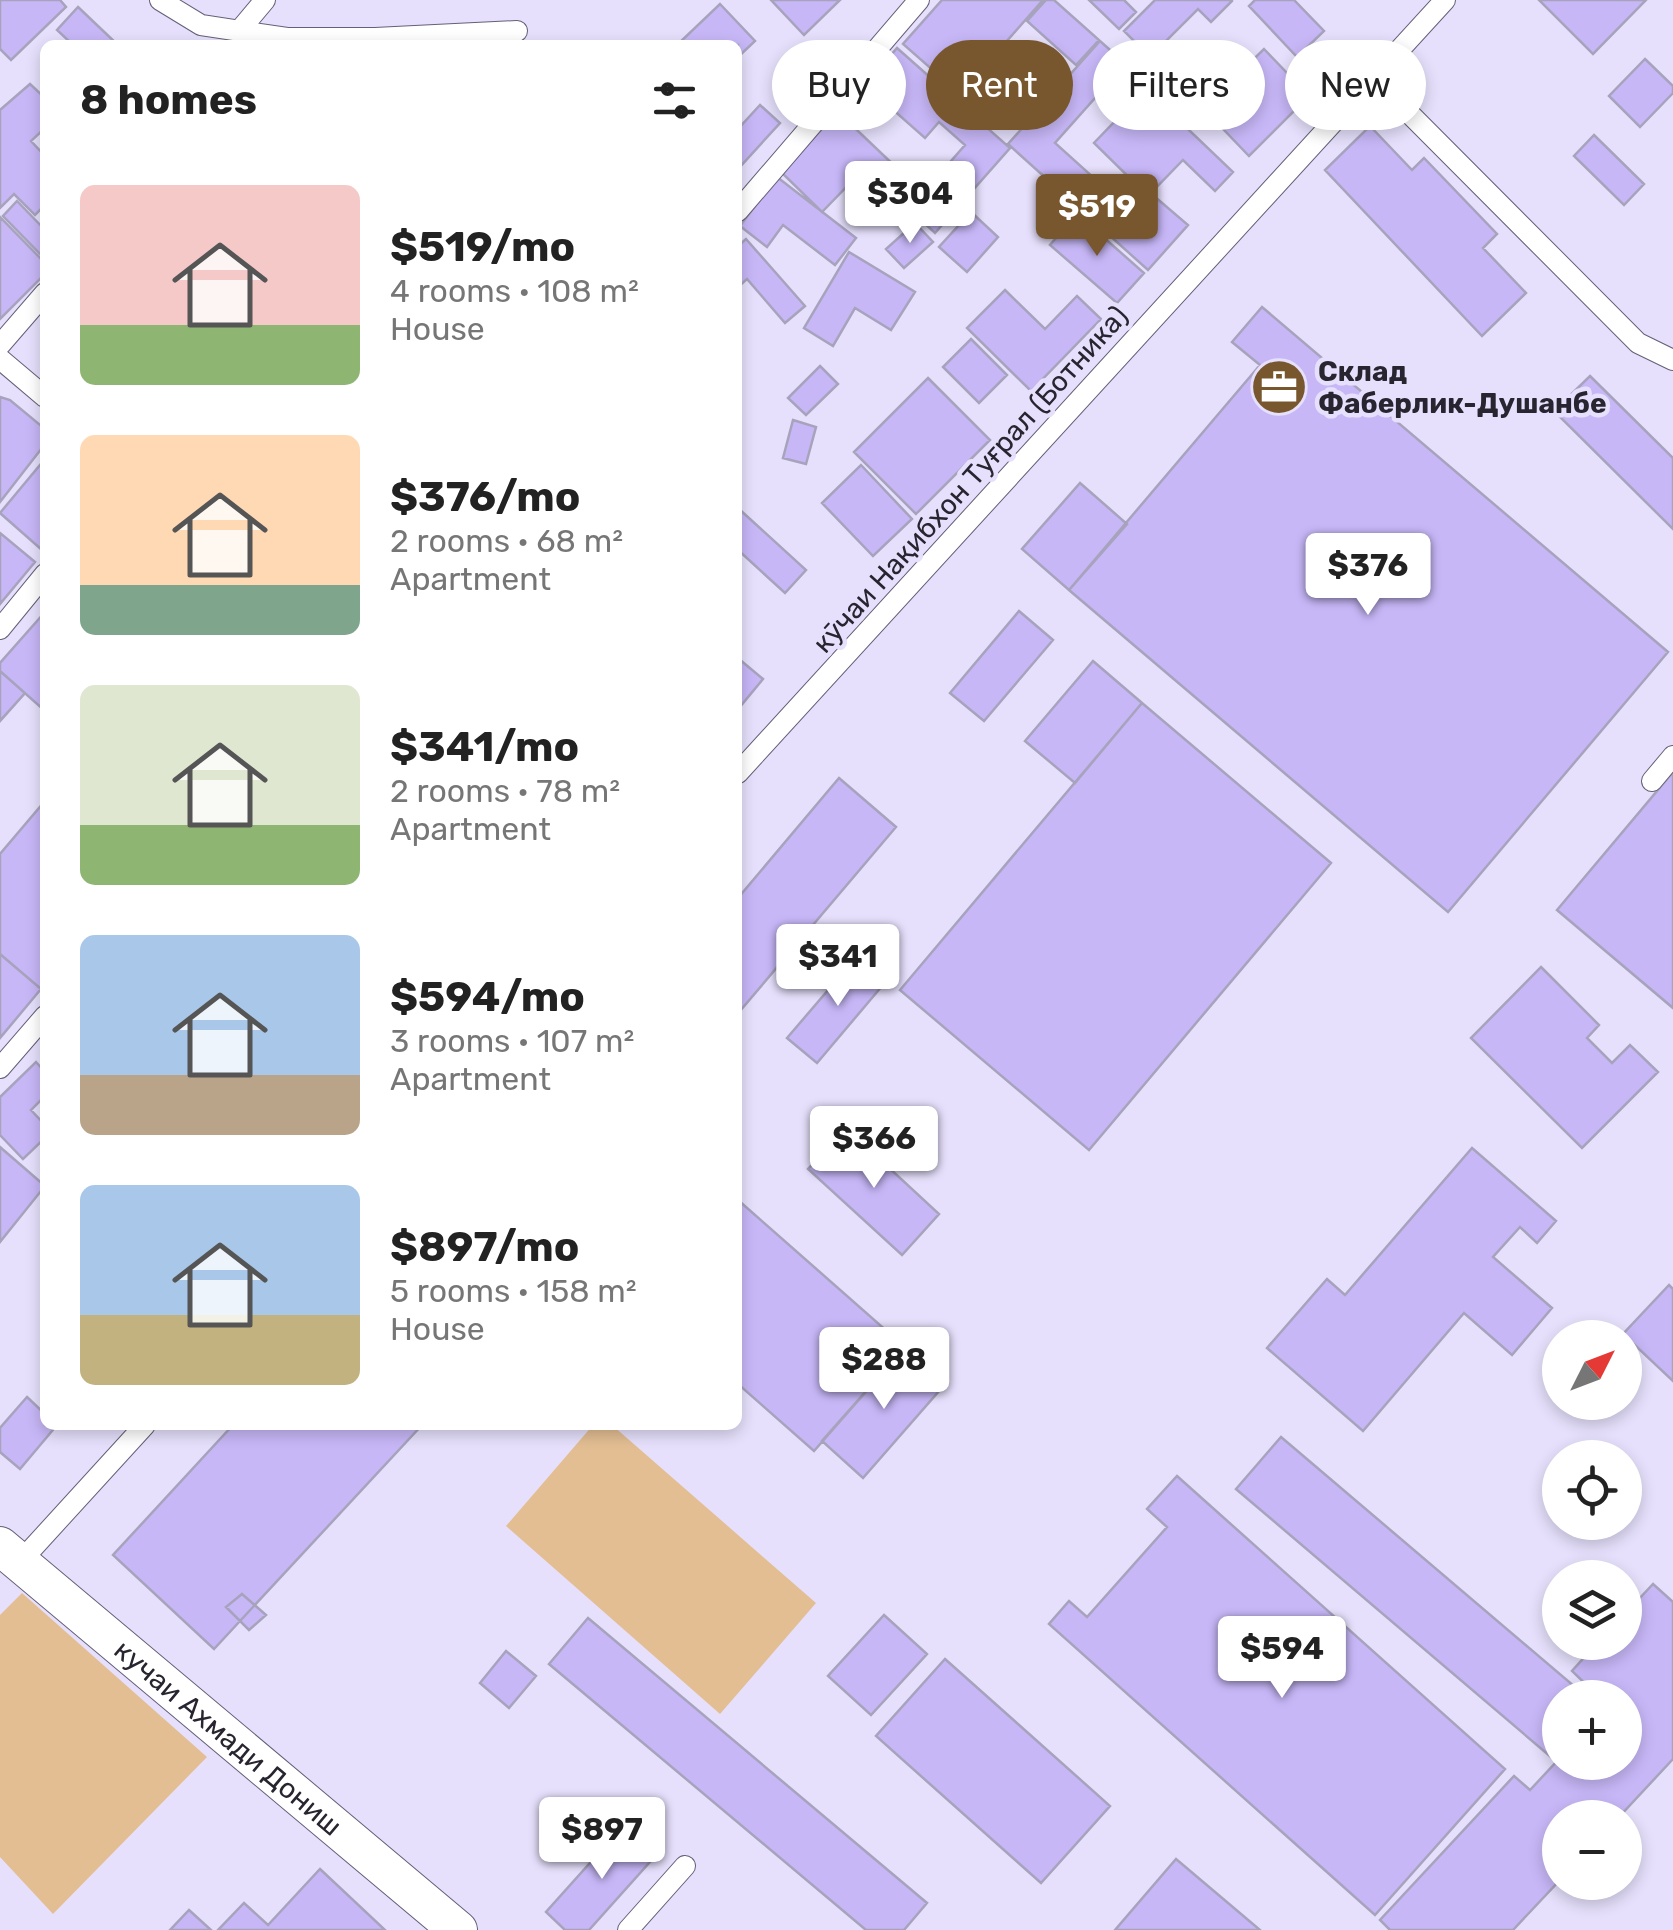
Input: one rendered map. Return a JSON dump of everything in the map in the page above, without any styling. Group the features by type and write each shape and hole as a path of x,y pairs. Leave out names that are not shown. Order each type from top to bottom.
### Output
{"street":[{"name":"кучаи Ахмади Дониш","path":"10,1554 458,1930"}],"lane":[{"path":"160,0 200,25 287,38 375,38 517,30"},
{"path":"239,30 265,0"},
{"path":"742,206 919,0"},
{"name":"кӯчаи Нақибхон Туғрал (Ботника)","path":"1409,40 1445,0"},
{"name":"кӯчаи Нақибхон Туғрал (Ботника)","path":"742,770 1326,130"},
{"path":"1426,130 1638,342 1673,360"},
{"path":"0,345 40,299"},
{"path":"0,359 40,393"},
{"path":"0,628 40,580"},
{"path":"1652,782 1673,756"},
{"path":"0,1068 40,1022"},
{"path":"10,1554 140,1430"},
{"path":"628,1930 685,1866"}],"shaded area":[{"path":"589,1430 618,1430 816,1603 720,1714 506,1526"},
{"path":"22,1593 207,1757 53,1914 0,1857 0,1615"}],"building":[{"path":"0,0 60,0 66,7 11,60 0,49"},
{"path":"771,0 840,0 804,35"},
{"path":"942,0 1043,0 1008,40 926,40 926,64 906,47 906,41"},
{"path":"1046,0 1054,0 1099,40 1093,40 1093,47 1076,65 1073,40 1048,40 1027,21"},
{"path":"1089,0 1124,0 1136,12 1119,29"},
{"path":"1155,0 1232,0 1211,22 1198,9 1167,40 1133,40 1124,31"},
{"path":"1255,0 1294,0 1324,31 1315,40 1285,40 1285,44 1249,6"},
{"path":"1539,0 1646,0 1593,54"},
{"path":"720,4 755,41 742,53 742,40 682,40"},
{"path":"78,7 113,40 68,40 57,30"},
{"path":"1093,49 1093,100 1073,123 1073,71"},
{"path":"1265,50 1285,71 1285,120 1249,156 1224,130 1265,130"},
{"path":"906,56 926,74 926,130 932,130 925,138 906,121"},
{"path":"1645,59 1673,86 1673,93 1640,127 1609,96"},
{"path":"30,84 40,93 40,133 31,141 40,151 40,210 35,215 14,194 0,208 0,110"},
{"path":"760,105 772,116 774,130 742,165 742,125"},
{"path":"821,130 857,130 920,190 900,210 860,173 822,212 781,172"},
{"path":"948,130 990,130 1010,148 935,233 909,209 965,145"},
{"path":"1021,130 1067,130 1055,143 1136,216 1154,196 1188,225 1148,270 1008,144"},
{"path":"1107,130 1189,130 1233,172 1215,191 1183,160 1148,196 1094,143"},
{"path":"1366,130 1374,130 1412,170 1424,158 1497,234 1483,248 1526,293 1482,336 1325,170"},
{"path":"1594,135 1644,184 1624,205 1574,156"},
{"path":"777,177 856,238 835,265 783,225 767,247 742,228"},
{"path":"17,201 40,225 40,254 3,216"},
{"path":"971,212 998,237 967,272 939,247"},
{"path":"1077,214 1144,273 1117,303 1050,245"},
{"path":"0,217 40,258 40,279 0,319"},
{"path":"915,223 933,242 904,268 886,249"},
{"path":"746,239 805,306 785,323 747,279 742,283 742,242"},
{"path":"849,252 915,292 891,330 855,308 833,346 804,328"},
{"path":"1005,290 1045,329 1077,296 1101,319 1031,391 967,328"},
{"path":"1262,307 1668,652 1448,912 1069,590 1260,365 1232,342"},
{"path":"971,339 1007,375 979,403 943,367"},
{"path":"820,366 838,384 806,415 788,398"},
{"path":"1590,376 1673,458 1673,529 1554,411"},
{"path":"928,378 990,440 916,514 854,452"},
{"path":"0,397 10,400 40,425 40,450 0,502"},
{"path":"793,420 816,427 806,464 783,458"},
{"path":"40,465 40,548 0,513"},
{"path":"861,465 912,519 873,556 822,503"},
{"path":"1080,483 1127,524 1069,590 1022,549"},
{"path":"742,512 806,570 785,593 742,554"},
{"path":"0,533 35,562 0,604"},
{"path":"1019,611 1053,640 984,721 950,693"},
{"path":"40,618 40,707 0,671 0,663"},
{"path":"1093,661 1142,703 1075,783 1025,741"},
{"path":"742,662 763,679 742,704"},
{"path":"0,671 25,693 0,721"},
{"path":"1142,703 1331,863 1089,1150 900,990"},
{"path":"1673,772 1673,1008 1557,910"},
{"path":"839,778 896,827 742,1009 742,893"},
{"path":"40,807 40,988 0,954 0,854"},
{"path":"0,954 40,990 0,1038"},
{"path":"859,954 888,979 817,1063 787,1038"},
{"path":"1541,967 1599,1025 1587,1038 1612,1063 1630,1045 1658,1072 1582,1148 1471,1038"},
{"path":"36,1062 40,1066 40,1101 31,1110 40,1120 40,1143 23,1159 0,1135 0,1097"},
{"path":"846,1128 939,1214 902,1255 808,1169"},
{"path":"0,1147 40,1182 40,1192 0,1242"},
{"path":"1472,1148 1556,1221 1537,1243 1520,1227 1493,1257 1552,1308 1512,1355 1464,1313 1363,1431 1267,1348 1327,1279 1345,1295"},
{"path":"742,1204 905,1347 814,1451 742,1388"},
{"path":"1669,1285 1673,1289 1673,1381 1642,1352 1642,1320 1636,1320"},
{"path":"905,1347 946,1383 863,1478 822,1441"},
{"path":"27,1397 40,1409 40,1430 53,1430 20,1469 0,1452 0,1428"},
{"path":"228,1430 417,1430 214,1649 113,1555"},
{"path":"1281,1437 1567,1680 1542,1680 1542,1749 1236,1489"},
{"path":"1177,1476 1505,1769 1375,1915 1049,1624 1069,1601 1087,1617 1167,1527 1147,1509"},
{"path":"1653,1584 1673,1602 1673,1759 1635,1800 1542,1800 1542,1899 1513,1930 1390,1930 1380,1920 1514,1776 1530,1790 1542,1777 1642,1780 1642,1680 1581,1680 1572,1671 1582,1660 1642,1660 1642,1596"},
{"path":"242,1594 266,1615 249,1630 226,1607"},
{"path":"884,1615 927,1654 871,1715 828,1676"},
{"path":"588,1618 927,1903 904,1930 866,1930 549,1664"},
{"path":"506,1651 536,1676 509,1708 480,1683"},
{"path":"945,1659 1110,1806 1041,1883 876,1736"},
{"path":"624,1825 657,1854 589,1930 565,1930 546,1912"},
{"path":"1176,1859 1260,1930 1115,1930"},
{"path":"320,1869 385,1930 218,1930 244,1903 268,1925"},
{"path":"189,1910 211,1930 170,1930"}],"place":[{"name":"Склад Фаберлик-Душанбе","path":"1279,387"}]}
